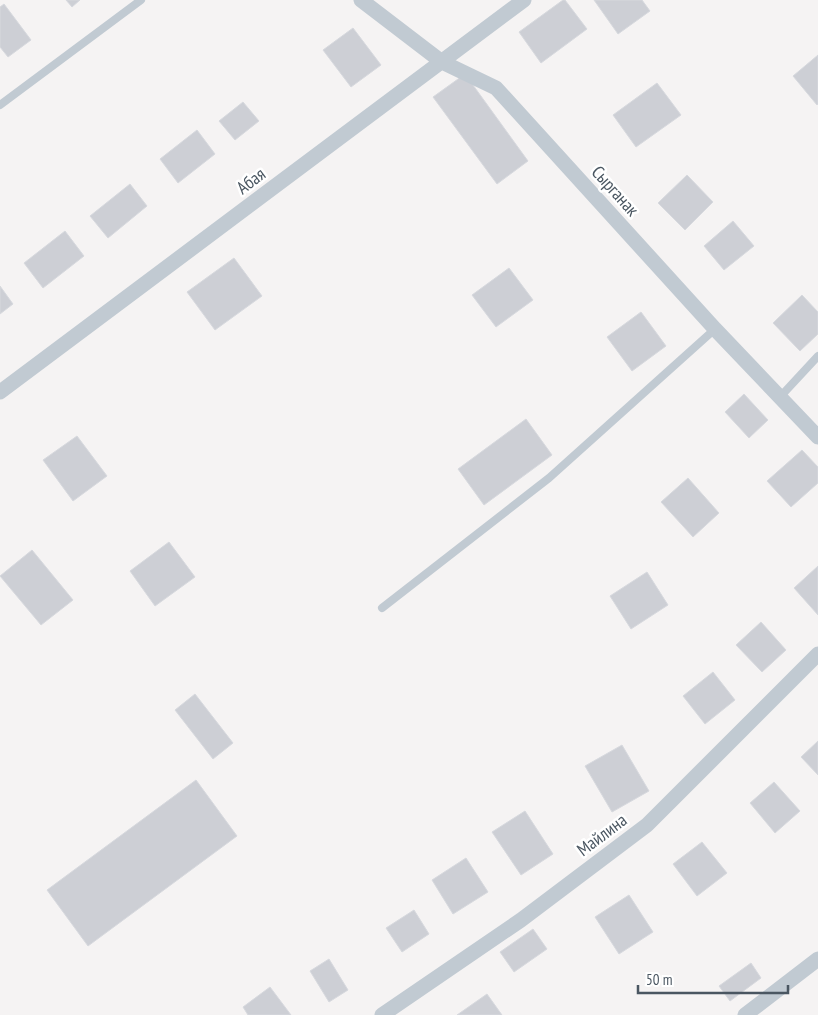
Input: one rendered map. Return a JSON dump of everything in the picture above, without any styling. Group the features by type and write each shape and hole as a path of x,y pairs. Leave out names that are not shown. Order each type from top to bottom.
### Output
{"street":[{"name":"Сырганак","path":"361,0 442,62 496,88 715,329 818,437"},
{"name":"Абая","path":"0,392 524,0"},
{"name":"Майлина","path":"382,1015 521,920 647,825 818,654"},
{"path":"745,1015 818,959"}],"lane":[{"path":"0,105 141,0"},
{"path":"382,608 549,478 715,329"},
{"path":"780,397 818,356"}],"building":[{"path":"66,0 80,0 72,7"},
{"path":"565,0 587,29 541,63 519,32"},
{"path":"594,0 642,0 650,11 618,34"},
{"path":"4,4 31,40 8,57 0,47 0,7"},
{"path":"353,28 381,65 351,87 323,50"},
{"path":"818,55 818,104 817,105 793,76"},
{"path":"465,74 528,161 497,184 433,97"},
{"path":"657,83 681,115 636,147 613,115"},
{"path":"243,102 259,121 235,140 219,121"},
{"path":"197,130 215,154 178,183 160,159"},
{"path":"687,175 713,202 685,230 658,203"},
{"path":"130,184 147,206 108,238 90,216"},
{"path":"733,221 754,246 724,270 704,246"},
{"path":"65,231 84,256 43,288 24,263"},
{"path":"234,258 262,296 215,330 187,292"},
{"path":"509,268 533,300 496,327 472,295"},
{"path":"0,286 13,304 0,314"},
{"path":"802,295 818,312 818,334 800,351 773,323"},
{"path":"641,312 666,346 632,371 607,337"},
{"path":"744,394 768,420 749,438 725,412"},
{"path":"526,419 552,455 484,505 458,469"},
{"path":"77,436 107,476 73,501 43,460"},
{"path":"802,450 818,467 818,483 791,507 767,481"},
{"path":"688,478 719,513 693,537 661,502"},
{"path":"169,542 195,577 155,606 130,571"},
{"path":"32,550 73,600 41,625 0,576"},
{"path":"818,566 818,615 794,588"},
{"path":"647,572 668,605 631,629 610,596"},
{"path":"761,622 786,650 762,672 736,645"},
{"path":"713,672 735,700 705,724 683,696"},
{"path":"195,694 233,743 213,759 175,710"},
{"path":"818,741 818,775 801,757"},
{"path":"622,745 649,791 612,812 585,766"},
{"path":"196,780 237,836 88,946 47,890"},
{"path":"774,782 800,811 775,833 750,803"},
{"path":"525,811 553,854 521,875 492,832"},
{"path":"702,842 727,873 697,896 673,864"},
{"path":"466,858 488,892 453,914 432,880"},
{"path":"629,895 653,932 619,954 595,917"},
{"path":"414,910 429,934 402,952 386,928"},
{"path":"533,929 547,949 514,972 500,952"},
{"path":"329,959 348,990 329,1002 310,971"},
{"path":"751,963 761,978 730,1001 719,986"},
{"path":"270,987 291,1015 248,1015 243,1007"},
{"path":"487,994 502,1015 457,1015"}]}
